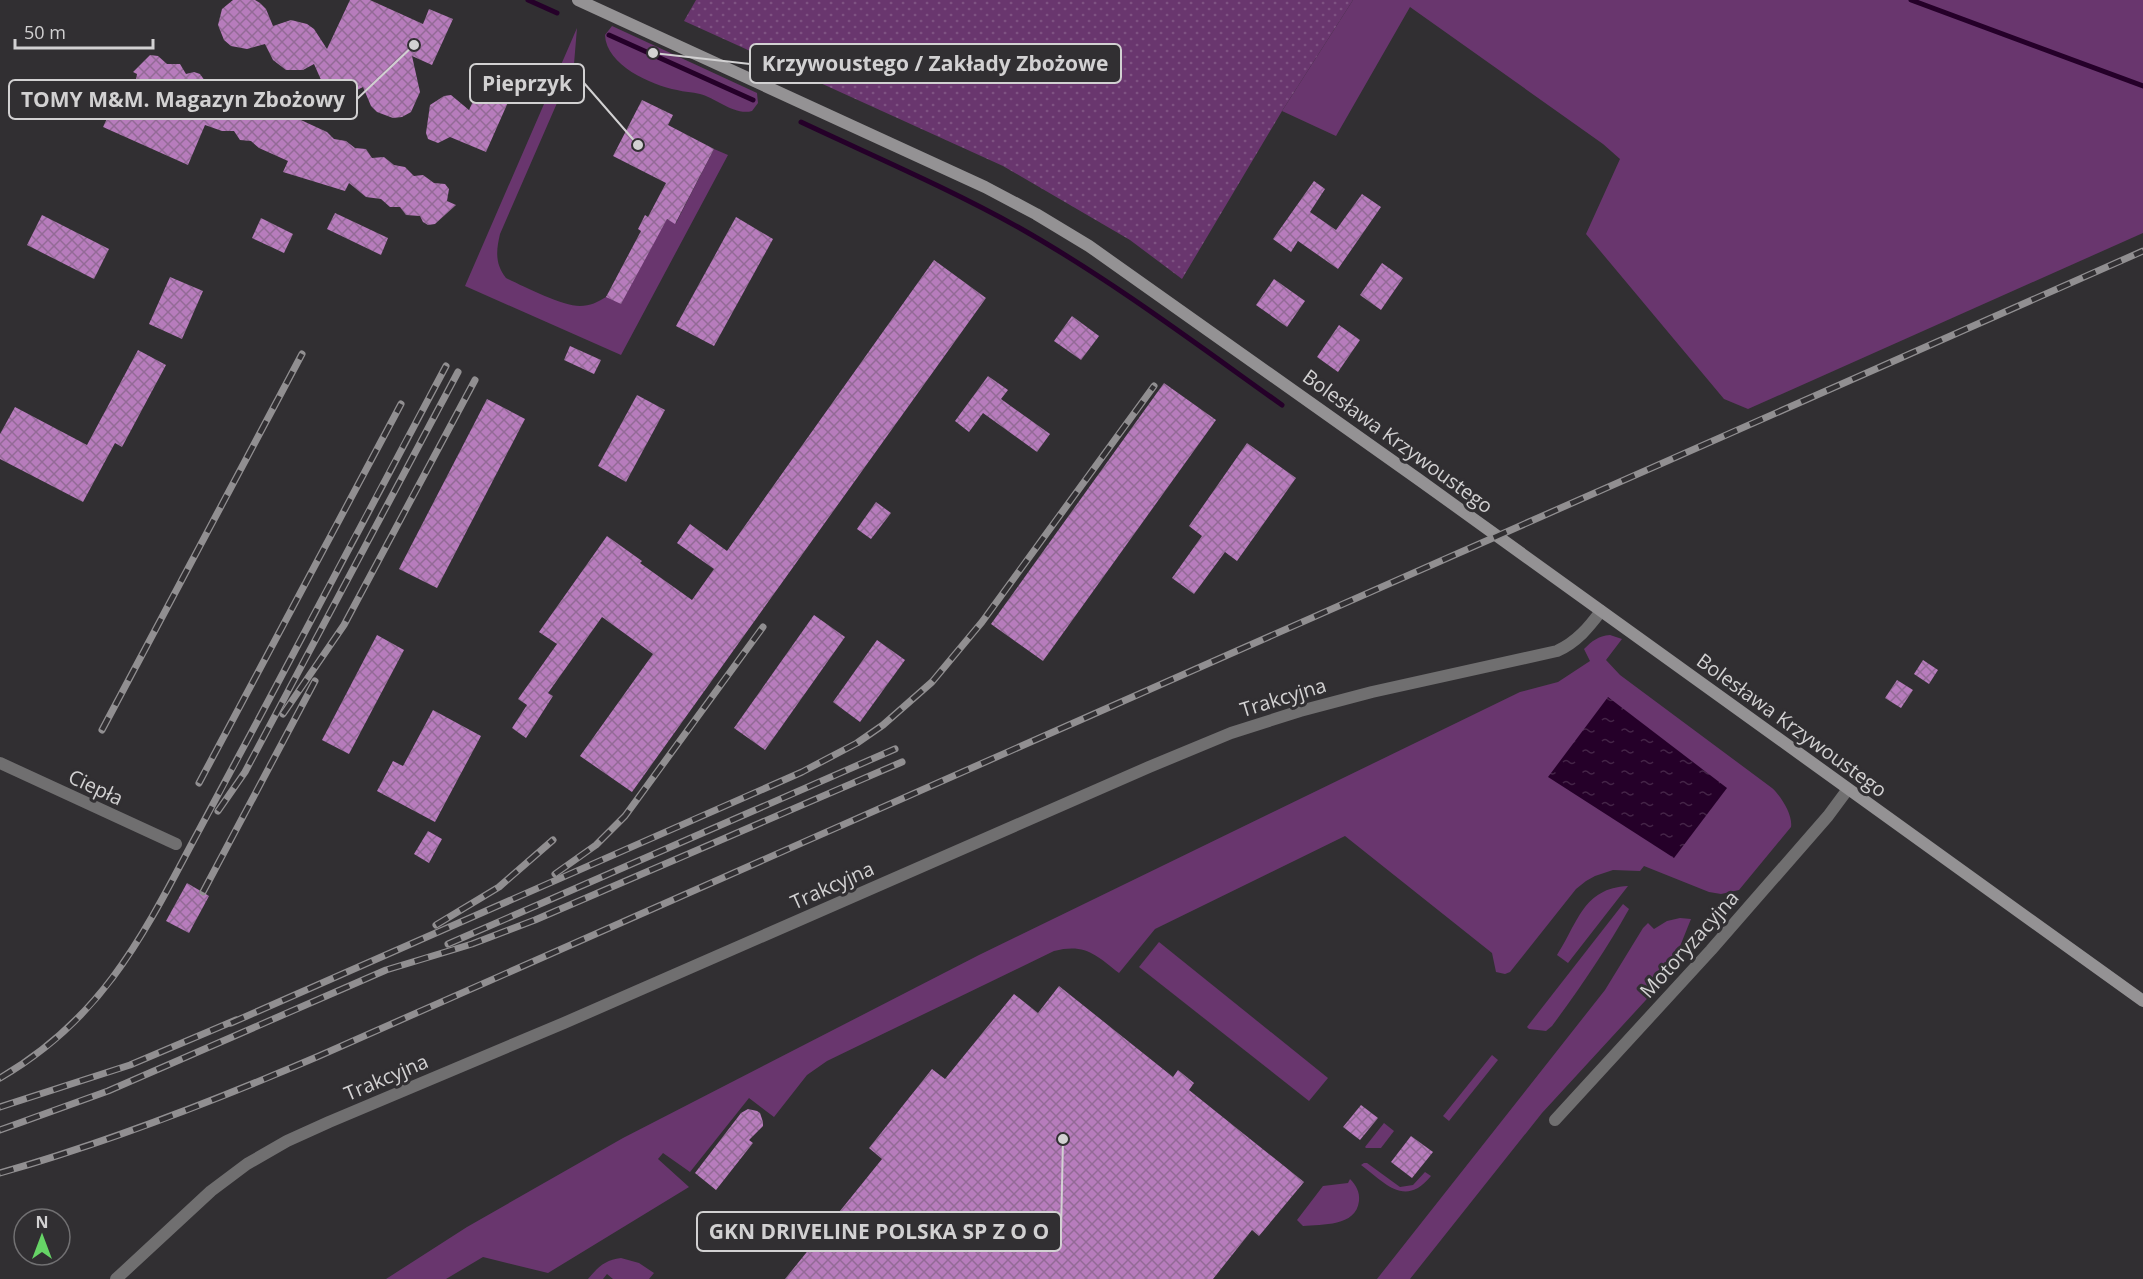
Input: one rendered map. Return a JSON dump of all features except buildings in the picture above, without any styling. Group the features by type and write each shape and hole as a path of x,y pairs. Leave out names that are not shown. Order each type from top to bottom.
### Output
{"street":[{"name":"Bolesława Krzywoustego","path":"578,0 947,168 1036,214 1089,246 1154,290 2143,1001"},
{"name":"Trakcyjna","path":"116,1279 211,1191 247,1164 329,1122 564,1023 1231,733 1372,692 1557,651 1573,643 1587,630 1601,611"},
{"name":"Ciepła","path":"0,764 176,844"},
{"name":"Motoryzacyjna","path":"1555,1120 1711,950 1828,816 1848,789"}],"shaded area":[{"path":"696,0 1353,0 1282,111 1182,279 1130,240 1003,166 684,21"},
{"path":"1353,0 2143,0 2143,233 1748,409 1724,399 1586,234 1620,159 1603,144 1410,7 1336,136 1282,111"},
{"path":"612,26 757,93 758,103 752,111 739,111 706,96 655,84 643,78 621,64 607,46 605,35"},
{"path":"577,28 574,64 500,234 497,257 506,278 563,303 580,306 600,301 606,297 666,219 676,223 714,149 728,155 621,355 465,286"},
{"path":"1610,635 1622,639 1606,660 1620,675 1772,788 1786,806 1791,827 1739,890 1721,894 1709,892 1644,866 1640,871 1613,870 1595,876 1576,889 1510,972 1505,974 1496,972 1492,953 1345,836 1155,929 1119,973 1090,952 1074,949 1054,951 827,1061 807,1075 774,1117 749,1098 690,1172 663,1153 658,1159 689,1187 548,1273 483,1257 446,1279 386,1279 467,1227 623,1138 979,955 1520,692 1558,682 1590,661 1584,649 1599,638"},
{"path":"1628,886 1568,963 1557,955 1591,900 1613,888"},
{"path":"1623,904 1629,909 1592,969 1552,1026 1546,1031 1529,1029 1527,1027"},
{"path":"1680,918 1691,919 1668,976 1542,1113 1410,1279 1377,1279 1605,990 1643,928 1648,923 1654,929 1667,921"},
{"path":"1159,942 1328,1078 1309,1101 1139,967"},
{"path":"1492,1055 1498,1060 1449,1121 1443,1116"},
{"path":"1384,1123 1394,1131 1381,1148 1366,1148 1365,1147"},
{"path":"1364,1163 1400,1187 1413,1185 1425,1172 1431,1176 1422,1185 1404,1191 1387,1185 1361,1165"},
{"path":"1350,1179 1357,1189 1359,1198 1357,1209 1352,1216 1345,1220 1319,1225 1303,1226 1297,1220 1323,1186 1348,1183"},
{"path":"621,1258 639,1263 654,1273 649,1279 613,1279 607,1274 603,1279 588,1279 602,1265 610,1260"}],"water":[{"path":"1608,697 1727,788 1674,858 1548,777"}],"waterway":[{"path":"528,0 557,13"},
{"path":"1911,0 2143,86"},
{"path":"609,35 753,100"},
{"path":"801,122 965,199 1052,247 1152,312 1282,405"}],"railway":[{"path":"0,1173 161,1120 319,1056 2143,251"},
{"path":"102,730 302,354"},
{"path":"0,1078 34,1056 64,1032 113,978 133,948 153,916 446,366"},
{"path":"218,811 245,772 458,372"},
{"path":"283,714 344,625 475,380"},
{"path":"231,1023 802,772 857,743 883,725 932,682 982,622 1154,386"},
{"path":"199,783 401,404"},
{"path":"555,874 596,845 625,816 763,627"},
{"path":"203,892 315,681"},
{"path":"448,944 895,749"},
{"path":"0,1130 108,1091 386,970 472,944 535,920 902,762"},
{"path":"436,925 499,887 553,840"},
{"path":"0,1107 130,1065 236,1020"}],"place":[{"name":"TOMY M&M. Magazyn Zbożowy","path":"414,45"},
{"name":"Krzywoustego / Zakłady Zbożowe","path":"653,53"},
{"name":"Pieprzyk","path":"638,145"},
{"name":"GKN DRIVELINE POLSKA SP Z O O","path":"1063,1139"}]}
